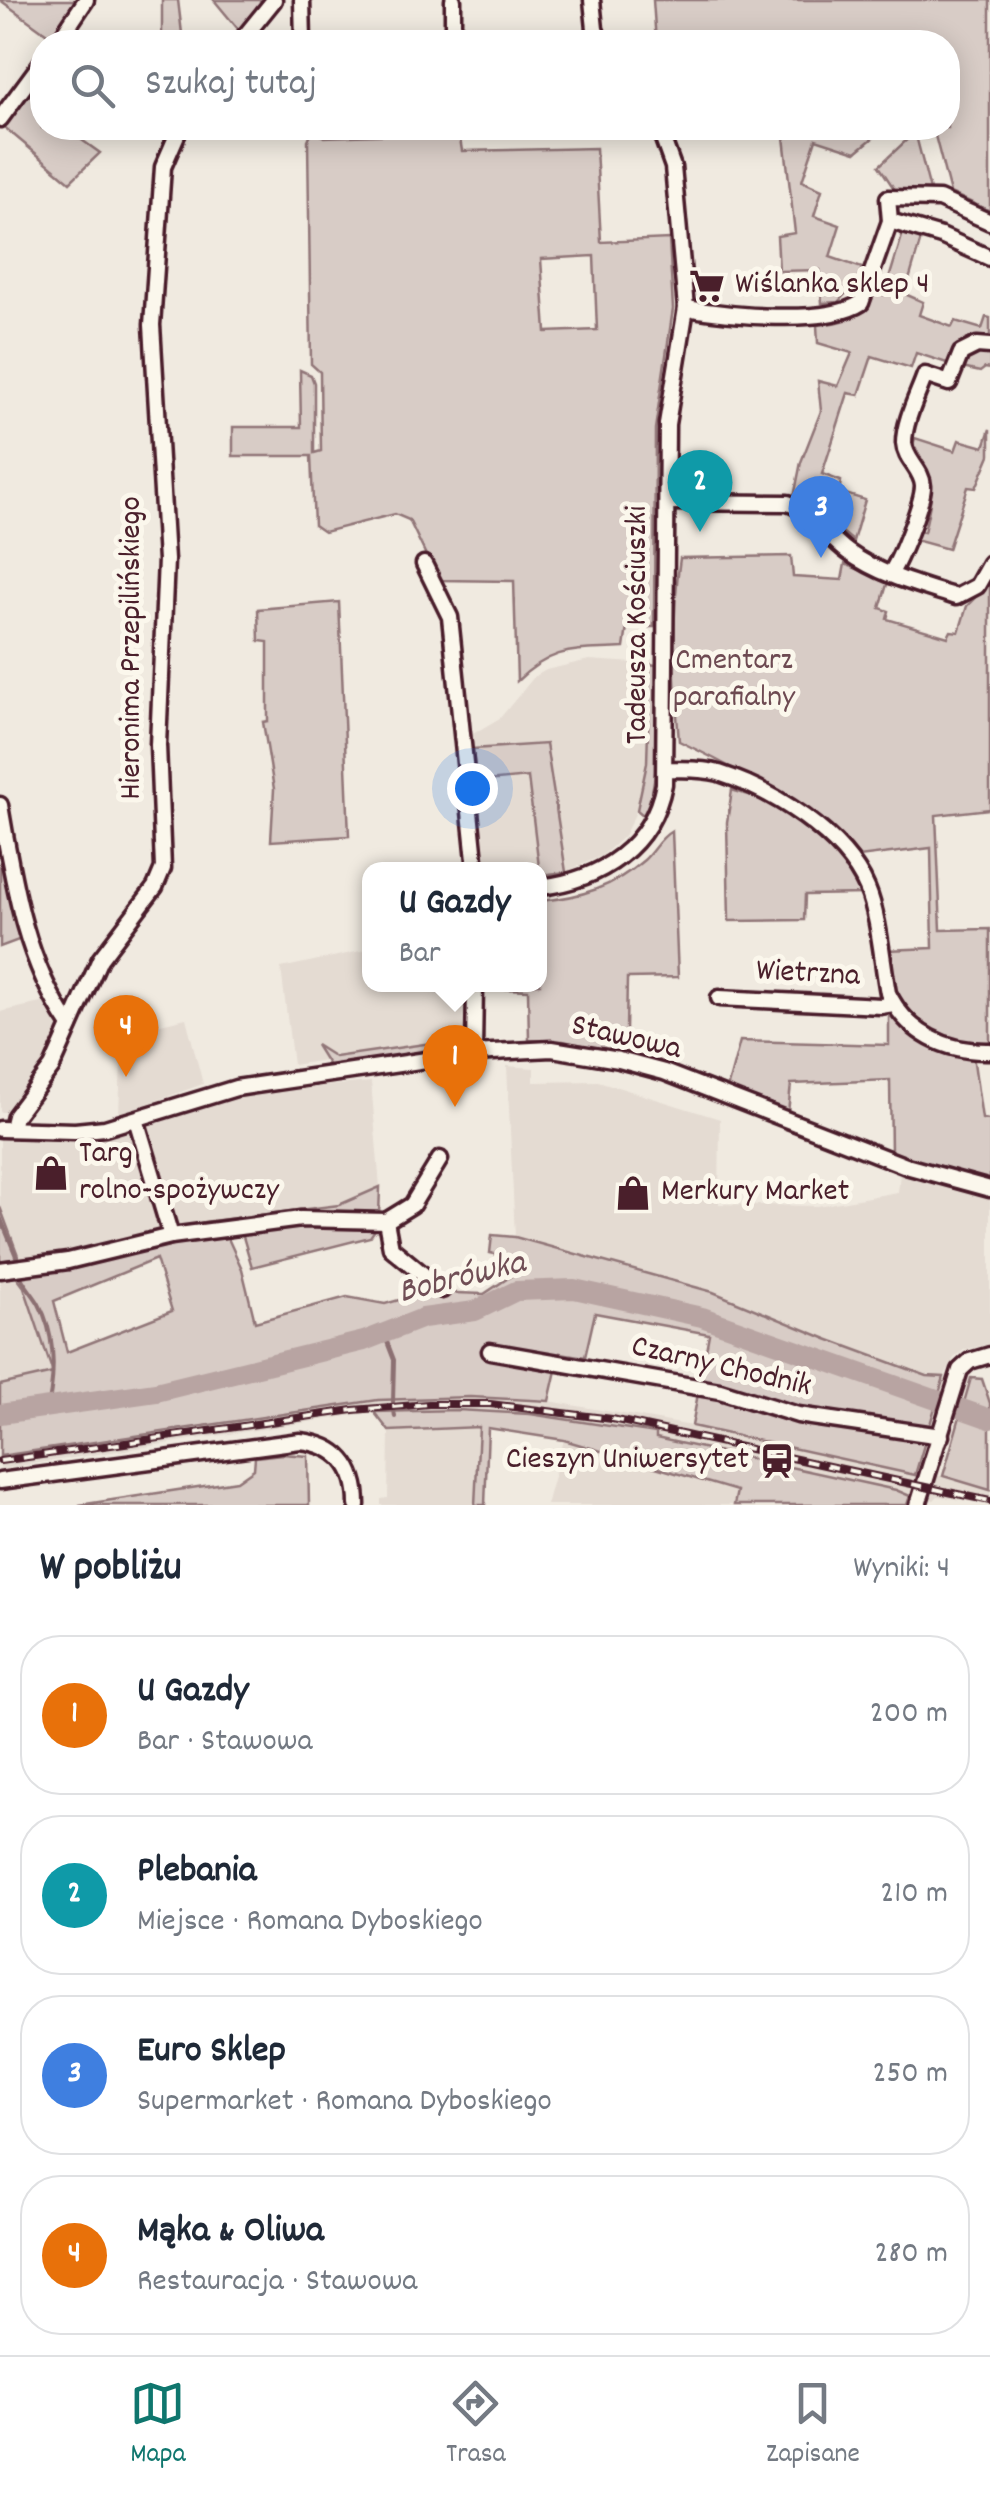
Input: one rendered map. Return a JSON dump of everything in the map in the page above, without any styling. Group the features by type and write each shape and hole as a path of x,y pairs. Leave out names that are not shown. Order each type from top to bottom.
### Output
{"street":[{"path":"67,30 86,0"},
{"path":"250,30 274,0"},
{"path":"302,0 303,30"},
{"path":"453,0 453,30"},
{"path":"592,0 595,30"},
{"path":"0,119 30,78"},
{"name":"Hieronima Przepilińskiego","path":"6,1129 52,1067 100,960 155,888 163,868 158,745 166,560 152,325 162,167 173,140"},
{"name":"Tadeusza Kościuszki","path":"663,140 673,167 686,308 668,405 665,769 720,774 790,807 832,841 853,863 869,891 893,1004"},
{"path":"686,308 750,316 833,315 851,310 861,303 890,221 888,198 938,200 990,222"},
{"path":"890,221 941,236 990,258"},
{"path":"890,574 900,559 923,486 904,444 926,375 949,383 961,353 969,346 990,346"},
{"path":"667,502 788,502 803,508 848,552 890,574 956,597 977,586 990,563"},
{"path":"424,564 450,617 475,862"},
{"path":"547,886 602,871 632,848 656,814 665,769"},
{"path":"0,805 30,944 53,1001 70,1026"},
{"path":"474,1053 475,992"},
{"name":"Wietrzna","path":"719,998 893,1004"},
{"path":"893,1004 917,1030 942,1045 990,1051"},
{"name":"Stawowa","path":"6,1129 105,1128 236,1088 474,1053 552,1049 664,1072 906,1166 990,1189"},
{"path":"136,1119 171,1236"},
{"path":"0,1270 68,1261 171,1236 301,1219 386,1221 412,1205 440,1159"},
{"path":"386,1221 391,1248 442,1290"},
{"name":"Czarny Chodnik","path":"490,1350 720,1391 798,1416 941,1436"},
{"path":"918,1505 963,1367 990,1355"},
{"path":"0,1481 300,1442 321,1444 341,1455 354,1479 356,1505"}],"shaded area":[{"path":"589,660 650,664 647,763 637,810 624,836 603,855 566,872 547,874 547,862 482,862 471,735 500,718 534,677 546,670"},
{"path":"362,951 362,992 467,992 466,1034 459,1039 293,1065 281,968"},
{"path":"45,1002 59,1029 41,1070 5,1112 0,1112 0,1012"},
{"path":"186,1018 203,1084 119,1114 122,1033"},
{"path":"507,1066 534,1068 534,1082 598,1081 720,1119 719,1204 817,1206 898,1192 900,1173 990,1199 990,1344 964,1350 954,1358 944,1377 927,1376 713,1292 515,1237"},
{"path":"371,1082 380,1187 339,1205 204,1222 124,1242 19,1258 0,1207 0,1138 93,1138 229,1094"},
{"path":"15,1275 24,1287 53,1374 0,1385 0,1277"},
{"path":"470,1397 549,1401 692,1426 915,1475 943,1476 990,1490 990,1505 938,1496 934,1500 859,1484 655,1438 656,1433 530,1414 458,1410 374,1412 0,1469 0,1456 379,1400"},
{"path":"479,1427 475,1505 381,1505 381,1499 388,1498 389,1431"},
{"path":"564,1440 738,1491 734,1505 546,1505"}],"green space":[{"path":"0,0 81,0 60,30 42,30"},
{"path":"162,0 178,0 182,30 162,30"},
{"path":"214,0 268,0 247,30 239,30"},
{"path":"653,0 990,0 990,211 950,193 936,140 960,140 960,30 655,30"},
{"path":"30,89 30,140 82,140 100,153 70,182 3,126"},
{"path":"308,140 460,140 462,151 596,148 601,242 669,239 673,309 655,429 654,627 627,627 624,648 566,652 543,661 517,681 514,581 438,580 409,520 395,514 324,532 314,525 311,456 233,456 233,427 301,427 300,370 311,375 314,383 314,453 321,451 320,372 311,364","holes":["594,256 597,330 546,332 541,259"]},
{"path":"784,140 816,140 802,181 822,190 814,216 840,225 830,257 862,268 857,281 838,302 822,303 820,270 779,271 777,236 795,233"},
{"path":"819,140 870,140 856,152"},
{"path":"907,140 917,140 931,194 897,193 879,166"},
{"path":"903,233 921,239 905,294 923,302 919,315 952,327 955,321 982,329 986,317 990,318 990,340 976,337 960,344 950,364 916,353 911,368 872,356 859,395 848,393 822,474 841,481 839,492 865,500 853,541 794,497 801,462 821,411 818,381 838,386 852,353 818,343 817,325 851,318 863,309 874,292 884,295"},
{"path":"990,351 990,369 980,372 962,368 966,352"},
{"path":"990,429 990,455 976,488 968,487 948,549 915,540 918,531 924,532 931,487 913,445 915,438 955,451 959,440 984,447"},
{"name":"Cmentarz parafialny","path":"791,556 793,577 842,580 845,564 888,581 880,608 889,611 887,619 948,637 951,631 959,632 967,606 990,582 990,809 936,815 941,930 990,929 990,1046 955,1046 930,1033 911,1017 895,992 887,950 933,948 931,848 859,857 773,792 679,741 674,649 680,558"},
{"path":"339,602 349,836 271,841 274,789 263,722 268,721 268,642 259,641 258,609"},
{"path":"650,664 656,665 656,763 650,800 643,815 637,810 647,763"},
{"path":"546,744 566,872 547,874 547,862 538,862 528,777 476,782 473,749"},
{"path":"732,790 772,803 803,822 837,856 864,894 805,895 804,920 729,921 727,822"},
{"path":"672,831 678,977 627,978 626,1031 616,1052 563,1041 529,1040 528,992 547,992 547,900 582,894 608,884 644,860"},
{"path":"7,860 24,938 0,947 0,862"},
{"path":"889,1011 927,1042 973,1055 982,1119 990,1120 990,1181 891,1153 890,1080 791,1084 788,1113 727,1089 740,1041 889,1045"},
{"path":"466,1034 453,1048 329,1066 316,1045 335,1057 459,1039"},
{"path":"380,1187 379,1216 180,1228 339,1205"},
{"path":"0,1207 19,1258 0,1261"},
{"path":"309,1224 377,1227 370,1237 252,1267 242,1233"},
{"path":"492,1235 515,1237 713,1292 927,1376 944,1377 915,1475 692,1426 709,1334 595,1313 585,1357 560,1353 549,1401 470,1397 378,1400 0,1456 0,1385 53,1373 24,1287 15,1275 151,1246 227,1236 242,1269 255,1322 347,1297 385,1304 427,1292 484,1294 514,1274 513,1258 490,1253","holes":["156,1259 172,1311 67,1352 54,1301"]},
{"path":"971,1378 982,1379 990,1403 990,1490 943,1476"},
{"path":"458,1410 530,1414 656,1433 656,1438 910,1496 907,1505 734,1505 737,1491 564,1440 488,1428 485,1505 475,1505 479,1427 389,1431 374,1412"},
{"path":"308,1456 309,1505 79,1505 237,1481 254,1469 255,1457"}],"waterway":[{"path":"0,1217 18,1261"},
{"path":"21,1277 39,1304 49,1329 53,1369 48,1408"},
{"name":"Bobrówka","path":"0,1414 156,1392 364,1341 423,1318 475,1311 516,1291 574,1289 702,1317 990,1419"},
{"path":"384,1334 394,1360 393,1402"},
{"path":"394,1410 395,1417"}],"railway":[{"path":"0,1461 353,1410 490,1404 612,1419 990,1501"}],"place":[{"name":"Wiślanka sklep 4","path":"707,286"},
{"name":"Plebania","path":"700,532"},
{"name":"Euro Sklep","path":"821,558"},
{"name":"Mąka & Oliwa","path":"126,1077"},
{"name":"U Gazdy","path":"455,1107"},
{"name":"Targ rolno-spożywczy","path":"51,1173"},
{"name":"Merkury Market","path":"633,1193"},
{"name":"Cieszyn Uniwersytet","path":"777,1461"}]}
